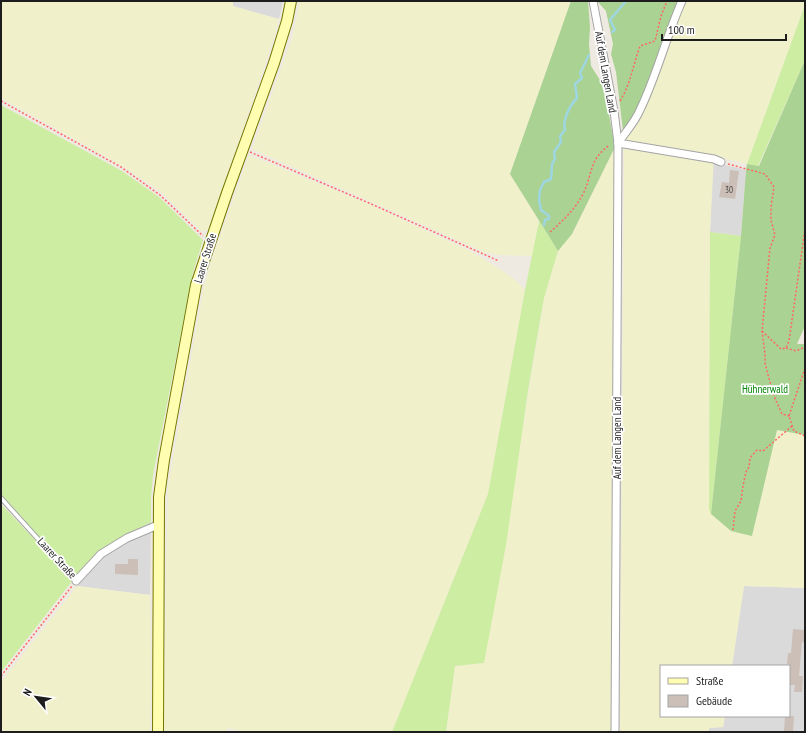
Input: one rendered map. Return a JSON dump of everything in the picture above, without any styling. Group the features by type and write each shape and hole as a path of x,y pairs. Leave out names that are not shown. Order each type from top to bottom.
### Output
{"street":[{"name":"Laarer Straße","path":"158,732 158,525 159,497 164,460 196,285 242,148 274,63 287,21 291,1"},
{"name":"Auf dem Langen Land","path":"593,1 618,140 615,732"},
{"path":"682,1 640,112 618,140 714,159 721,162"},
{"name":"Laarer Straße","path":"76,581 101,554 127,538 158,525"}],"lane":[{"name":"Laarer Straße","path":"1,498 76,581"}],"path":[{"path":"614,111 625,94 640,46 655,41 660,16 667,1"},
{"path":"1,101 121,167 160,195 203,236 210,240"},
{"path":"550,232 564,220 573,209 584,191 590,169 601,151 618,140"},
{"path":"242,148 500,261"},
{"path":"721,162 765,174 774,187 770,207 771,220 775,235 770,248 762,331 766,354 765,363 774,396 782,414 789,416"},
{"path":"786,348 789,341 805,230"},
{"path":"762,331 781,349 786,348 796,351 805,347"},
{"path":"805,368 789,416 794,431 805,436"},
{"path":"733,530 735,511 741,501 750,458 757,450 763,451 772,445 792,426"},
{"path":"1,676 76,581"}],"shaded area":[{"path":"233,1 283,1 279,19 232,6"},
{"path":"713,162 746,170 741,236 710,232"},
{"path":"151,522 150,595 77,586 75,577 125,536"},
{"path":"744,586 805,588 805,732 709,732 709,728 723,727 725,717 790,717 790,665 732,665"}],"green space":[{"path":"1,1 233,1 233,6 279,19 276,32 209,230 201,231 161,192 122,166 1,98"},
{"path":"299,1 571,1 510,174 539,221 532,256 498,255 484,252 252,149 292,38"},
{"path":"571,1 588,1 591,66 600,80 606,99 615,147 572,234 558,251 510,174"},
{"path":"597,1 678,1 652,76 636,110 623,131 616,72 611,54 613,44 606,11"},
{"path":"683,1 805,1 805,5 747,164 714,156 710,232 709,509 752,536 777,430 805,435 805,588 744,586 732,665 660,665 660,717 725,717 723,727 709,728 709,732 620,732 623,139 648,98"},
{"path":"805,5 805,60 758,166 747,164"},
{"name":"Hühnerwald","path":"805,60 805,326 797,344 805,344 805,435 777,430 752,536 731,531 711,514 741,236 746,170 747,164 759,166"},
{"path":"1,105 122,171 159,197 203,240 193,272 153,475 151,522 125,536 75,577 1,495"},
{"path":"615,147 611,732 446,732 455,666 484,663 544,298 558,251 572,234"},
{"path":"249,155 369,204 472,252 503,271 525,290 488,494 392,732 244,732 228,728 226,732 163,732 168,486 204,286"},
{"path":"539,221 558,251 544,298 528,391 506,545 484,663 455,666 446,732 392,732 488,494"},
{"path":"710,232 741,236 711,514 709,509"},
{"path":"1,504 73,580 1,672"},
{"path":"77,586 150,595 150,732 1,732 1,682"}],"building":[{"path":"730,170 739,171 735,199 719,197 722,182 729,183"},
{"path":"128,559 138,559 138,575 115,574 115,564 128,564"},
{"path":"793,629 805,630 805,643 802,642 799,676 803,676 802,692 794,692 795,685 790,685 790,665 787,664 788,653 791,653"},
{"path":"794,716 793,732 784,732 785,717"}],"waterway":[{"path":"612,32 615,30 610,20 626,1"},
{"path":"544,225 545,220 549,219 549,216 541,210 539,200 540,190 544,182 551,179 552,164 555,159 554,152 561,142 560,136 565,130 564,126 567,113 577,98 575,84 582,78 580,73 589,55"}]}
